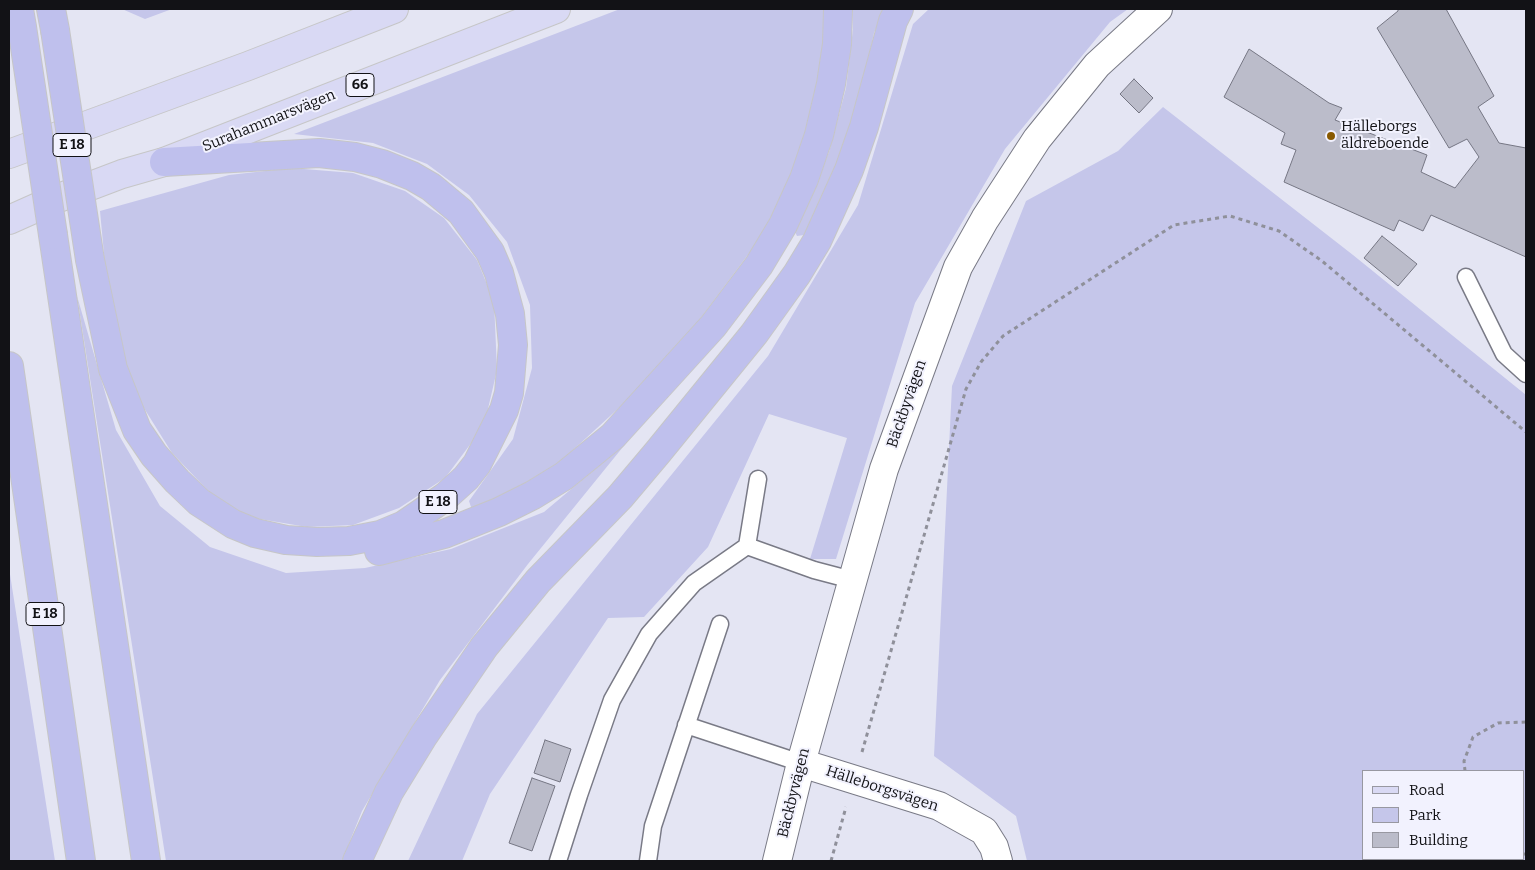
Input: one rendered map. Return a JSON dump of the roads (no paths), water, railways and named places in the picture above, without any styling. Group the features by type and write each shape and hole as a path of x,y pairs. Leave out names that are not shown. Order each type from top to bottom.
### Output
{"highway":[{"name":"E 18","path":"53,19 90,260 113,369 138,430 154,455 199,502 233,524 305,554 334,555 377,551 444,534 533,495 564,476 613,436 713,326 759,264 783,225 804,179 819,135 838,44 838,9"},
{"path":"357,861 390,792 424,735 484,647 538,581 620,497 658,452 754,334 797,274 822,233 849,170 864,128 893,22 899,9"},
{"name":"E 18","path":"21,18 146,861"},
{"name":"E 18","path":"164,162 319,153 355,157 397,169 431,187 461,212 490,252 506,297 513,345 509,393 504,410 477,464 454,490 404,525 380,535 349,541 318,542 286,540 255,533"},
{"name":"E 18","path":"9,366 81,861"}],"main road":[{"path":"9,154 248,66 394,9"},
{"name":"Surahammarsvägen","path":"9,220 114,177 164,162 556,9"}],"street":[{"name":"Bäckbyvägen","path":"777,861 801,764 884,469 958,267 985,218 1037,139 1097,65 1158,9"},
{"name":"Hälleborgsvägen","path":"801,764 939,806 984,831 994,846 998,861"}],"lane":[{"path":"1466,277 1504,354 1526,374"},
{"path":"558,861 612,700 649,634 694,583 747,546 758,479"},
{"path":"747,546 814,570 852,580"},
{"path":"648,861 652,826 720,624"},
{"path":"686,725 801,764"}],"place":[{"name":"Hälleborgs äldreboende","path":"1331,136"}]}
